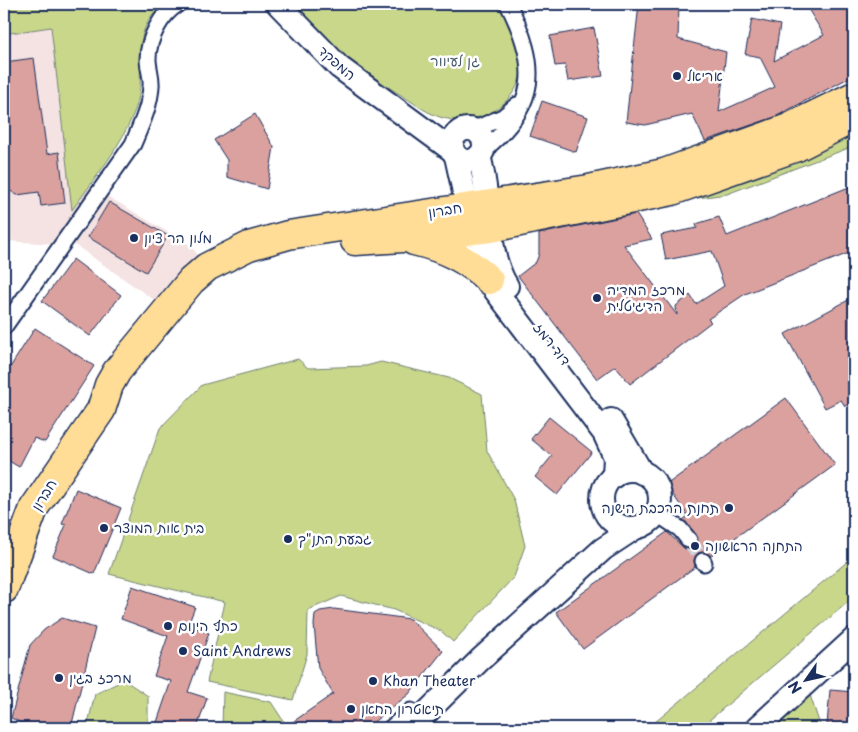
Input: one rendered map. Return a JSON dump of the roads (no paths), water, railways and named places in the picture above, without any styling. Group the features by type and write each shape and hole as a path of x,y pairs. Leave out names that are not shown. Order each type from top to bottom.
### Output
{"highway":[{"name":"חברון","path":"4,589 34,508 101,410 126,386 191,304 224,275 242,264 297,248 403,238 480,217 664,173 786,129 854,96"},
{"name":"חברון","path":"101,410 109,385 117,371 143,338 198,275 230,254 288,235 480,217 672,191 797,147 854,118"},
{"path":"403,238 451,253 474,267 489,280"}],"street":[{"path":"4,327 133,144 146,115 151,85 148,58 154,33 164,16 178,4"},
{"name":"המפקד","path":"278,4 339,67 404,114 460,142 465,160 481,153"},
{"path":"480,217 481,153 506,129 524,99 530,77 529,56 524,38 508,4"},
{"path":"480,217 460,142 503,117 524,99"},
{"name":"דוד רמז","path":"480,217 479,260 489,280 604,433 615,457 614,476"},
{"name":"דוד רמז","path":"480,217 506,284 609,417 628,445 642,473"},
{"path":"392,728 418,719 603,549 651,520 660,505 657,487 652,479 642,473 627,471 614,476 604,490 604,508 614,522 626,528 635,528"},
{"path":"662,517 680,529 688,540"},
{"path":"757,728 854,639"}],"tunnel":[{"path":"689,540 703,561"}],"place":[{"name":"אריאל","path":"677,76"},
{"name":"מלון הר ציון","path":"134,238"},
{"name":"מרכז המדיה הדיגיטלית","path":"597,298"},
{"name":"תחנת הרכבת הישנה","path":"729,508"},
{"name":"בית אות המוצר","path":"104,528"},
{"name":"גבעת התנ\"ך","path":"288,539"},
{"name":"התחנה הראשונה","path":"695,546"},
{"name":"כתף הינום","path":"168,626"},
{"name":"Saint Andrews","path":"183,651"},
{"name":"מרכז בגין","path":"59,678"},
{"name":"Khan Theater","path":"373,681"},
{"name":"תיאטרון החאן","path":"351,709"}],"park label":[{"name":"גן לעיוור","path":"455,61"}]}
